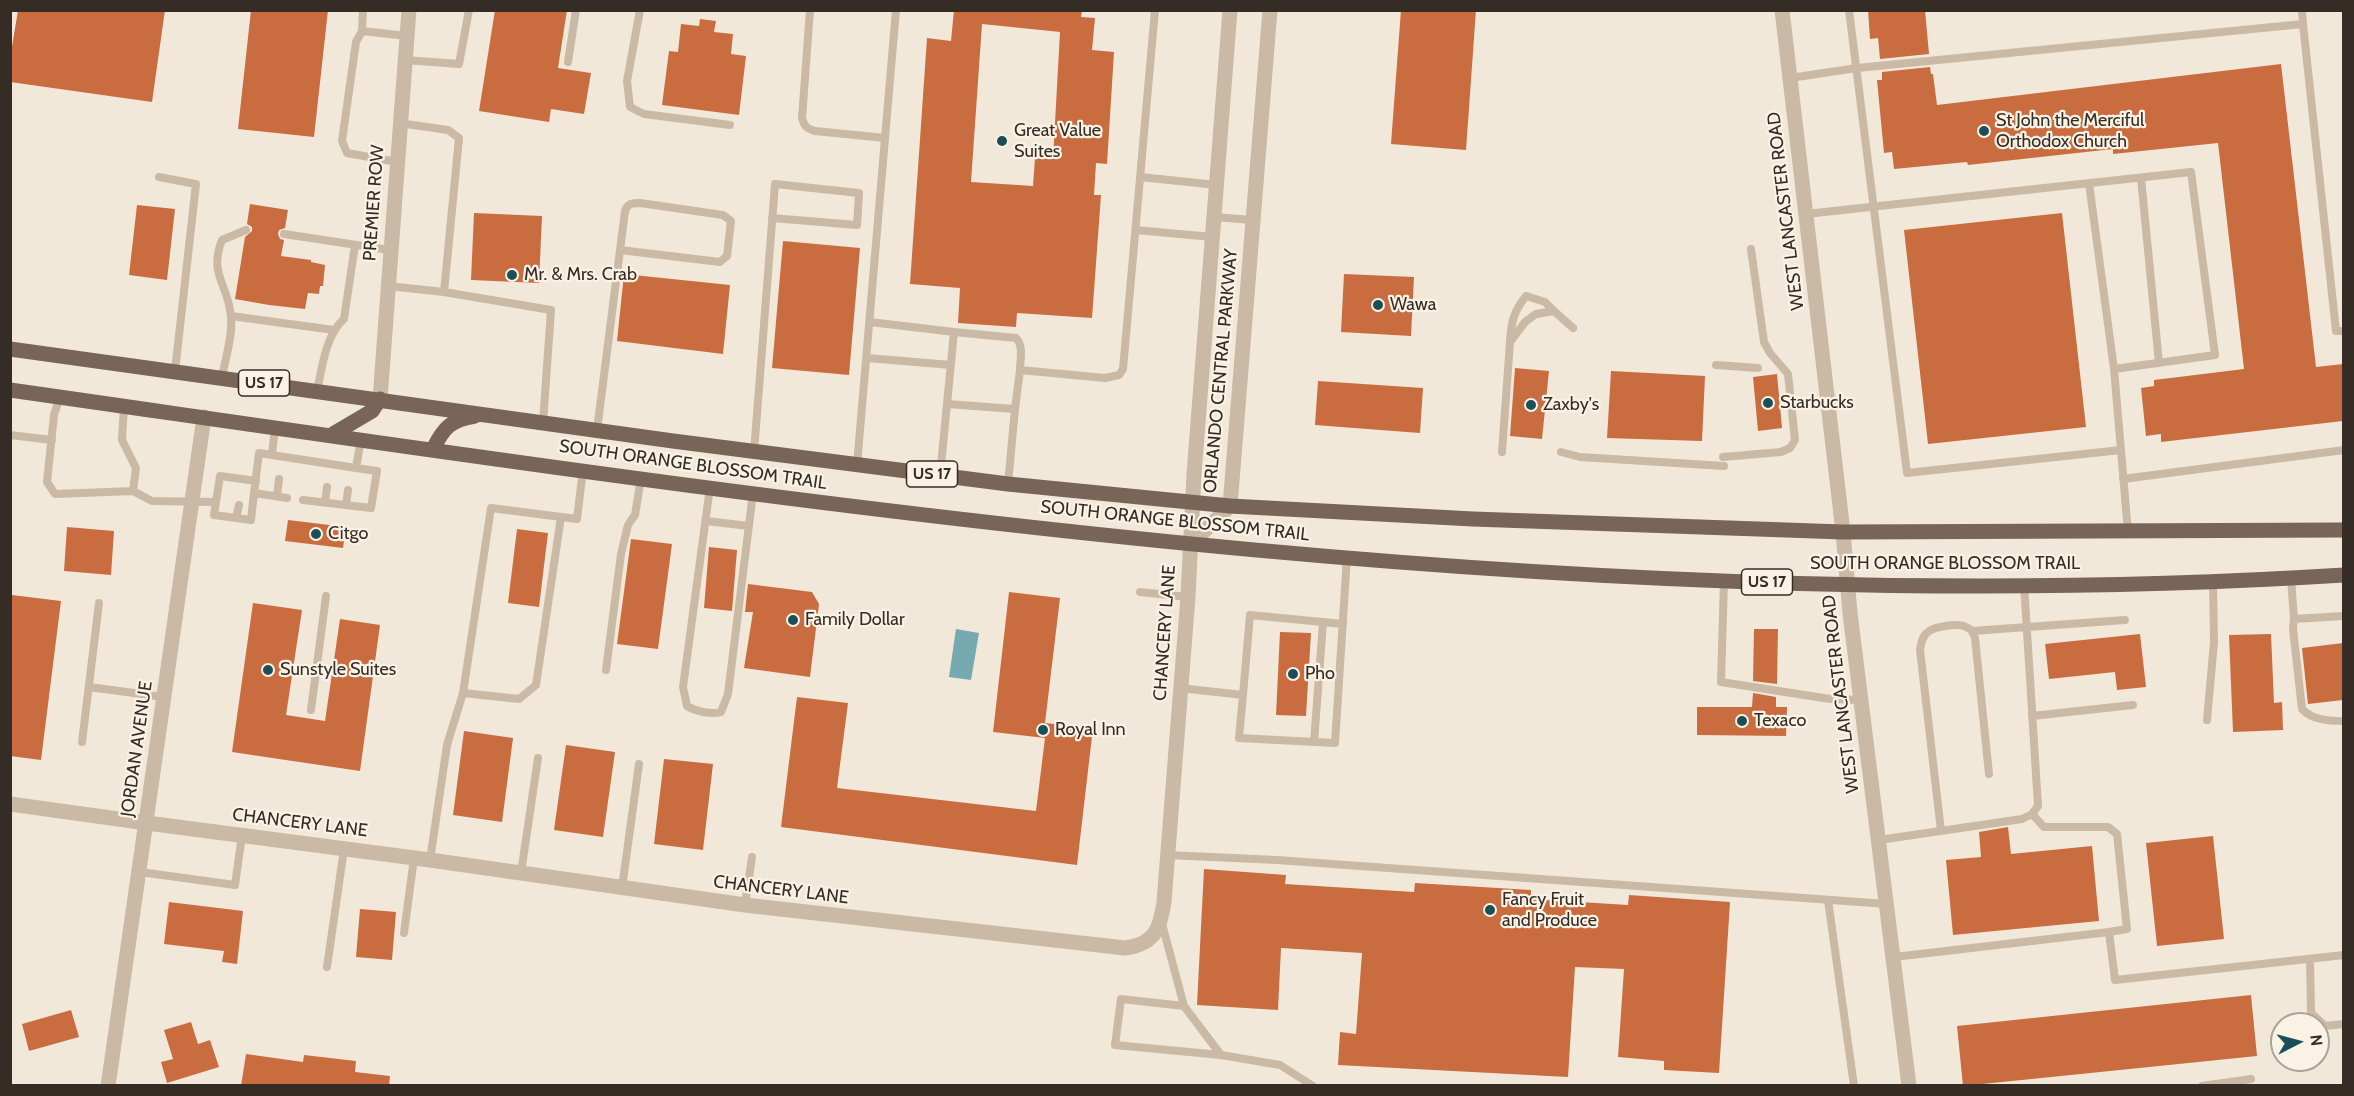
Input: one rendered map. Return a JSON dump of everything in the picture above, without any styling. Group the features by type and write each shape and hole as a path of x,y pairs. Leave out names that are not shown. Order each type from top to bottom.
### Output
{"main road":[{"name":"SOUTH ORANGE BLOSSOM TRAIL","path":"10,349 754,452 1008,484 1230,506 1473,519 1843,532 2343,530"},
{"name":"SOUTH ORANGE BLOSSOM TRAIL","path":"10,390 850,507 1191,544 1520,572 1724,581 2024,584 2213,581 2343,575"},
{"path":"333,434 372,411 380,399"},
{"path":"433,449 442,432 458,419 484,414"}],"street":[{"name":"PREMIER ROW","path":"380,399 409,10"},
{"name":"ORLANDO CENTRAL PARKWAY","path":"1191,544 1192,502 1230,10"},
{"name":"ORLANDO CENTRAL PARKWAY","path":"1191,544 1230,506 1270,10"},
{"name":"WEST LANCASTER ROAD","path":"1782,10 1909,1086"},
{"name":"JORDAN AVENUE","path":"108,1086 204,417"},
{"name":"CHANCERY LANE","path":"10,804 745,905 1125,948 1137,946 1156,933 1161,920 1191,544"}],"lane":[{"path":"363,10 362,31 356,42 342,141 347,153 397,162"},
{"path":"405,60 459,64 469,10"},
{"path":"568,62 576,10"},
{"path":"640,10 627,81 630,107 644,114 730,126"},
{"path":"810,10 803,124 808,130 885,138"},
{"path":"857,465 896,10"},
{"path":"1020,370 1105,378 1119,375 1123,369 1155,10"},
{"path":"1849,10 1907,473 2121,450"},
{"path":"2302,10 2336,331 2343,331"},
{"path":"1790,78 1857,68 2303,24"},
{"path":"362,31 407,36"},
{"path":"399,123 448,130 459,138 444,292"},
{"path":"1806,214 2191,172 2215,355 2114,369"},
{"path":"159,177 196,184 175,371"},
{"path":"1140,177 1217,185"},
{"path":"2141,178 2160,363"},
{"path":"2089,183 2114,369 2128,532"},
{"path":"754,452 772,218 775,184 859,193 857,225 772,218"},
{"path":"597,430 625,211 627,206 633,203 723,215 731,221 728,256 720,262 621,250"},
{"path":"1214,217 1253,220"},
{"path":"222,378 231,316 229,300 220,282 216,254 222,240 246,230"},
{"path":"1136,230 1212,237"},
{"path":"284,234 390,250"},
{"path":"317,391 334,330 344,319 355,245"},
{"path":"1561,452 1580,456 1724,462 1781,452 1790,448 1795,440 1788,374 1779,367 1764,342 1751,249"},
{"path":"388,286 444,292 551,310 543,423"},
{"path":"1502,452 1511,324 1516,308 1527,296 1545,302 1573,328"},
{"path":"1510,342 1524,322 1536,314 1554,311"},
{"path":"231,316 334,330"},
{"path":"870,322 1016,338 1021,349 1020,370 1008,484"},
{"path":"940,475 954,332"},
{"path":"867,358 951,365"},
{"path":"1716,365 1758,368"},
{"path":"60,397 54,415 47,482 55,494 133,491 152,501 216,502"},
{"path":"947,404 1015,409"},
{"path":"124,406 122,440 136,468 133,491"},
{"path":"272,455 275,427"},
{"path":"10,435 52,440"},
{"path":"353,469 361,439"},
{"path":"2123,479 2343,450"},
{"path":"256,481 242,482 220,476 214,515 250,520 256,481 259,453 283,459 377,471 371,508 303,500"},
{"path":"430,860 447,745 463,693 490,508 577,519 583,470"},
{"path":"606,670 621,554 628,525 635,515 641,478"},
{"path":"277,496 279,479"},
{"path":"325,502 327,487"},
{"path":"710,487 683,687 687,706 716,714 721,712 728,694 753,493"},
{"path":"346,505 348,490"},
{"path":"254,493 287,498"},
{"path":"236,518 239,505"},
{"path":"463,693 519,699 536,685 561,517"},
{"path":"706,521 749,526"},
{"path":"1342,624 1250,615 1239,738 1335,743 1347,557"},
{"path":"2291,578 2295,619 2293,630 2302,709 2316,719 2343,721"},
{"path":"1724,581 1721,682 1830,699 1862,700"},
{"path":"2207,720 2214,642 2213,581"},
{"path":"1879,840 2022,819 2032,814 2038,806 2024,584"},
{"path":"1140,592 1188,597"},
{"path":"311,710 326,596"},
{"path":"82,742 99,603"},
{"path":"2295,619 2343,616"},
{"path":"1972,631 2124,620"},
{"path":"1314,742 1323,623"},
{"path":"1941,831 1920,650 1922,638 1928,632 1938,628 1964,625 1972,631 1975,638 1989,774"},
{"path":"89,687 164,698"},
{"path":"1180,688 1243,695"},
{"path":"2032,716 2133,705"},
{"path":"521,873 538,758"},
{"path":"622,888 639,764"},
{"path":"1894,957 2127,929 2117,834 2108,827 2044,827 2032,814"},
{"path":"140,872 235,885 242,835"},
{"path":"327,967 344,849"},
{"path":"1167,855 1277,860 1887,904"},
{"path":"745,905 752,857"},
{"path":"404,933 414,858"},
{"path":"1828,900 1854,1086"},
{"path":"1161,920 1184,1006 1221,1055"},
{"path":"2109,932 2115,980 2343,955"},
{"path":"2310,958 2311,1013 2325,1026 2343,1024"},
{"path":"1184,1006 1121,999 1115,1045 1221,1055 1280,1065 1313,1086"},
{"path":"2202,1086 2251,1079"}],"water":[{"path":"956,629 979,633 971,680 949,677"}],"building":[{"path":"18,10 165,10 152,102 10,82 10,59"},
{"path":"251,10 328,10 314,137 238,129"},
{"path":"495,10 567,10 558,68 591,73 584,114 551,109 549,122 479,111"},
{"path":"954,10 1082,10 1081,17 1095,18 1092,50 1114,52 1107,164 1096,163 1094,195 1101,195 1092,318 1017,313 1016,327 958,323 960,288 910,284 927,38 951,41","holes":["982,24 1060,32 1053,159 1035,158 1033,186 971,182"]},
{"path":"1401,10 1476,10 1466,150 1391,144"},
{"path":"1868,10 1925,10 1929,54 1880,59 1878,38 1870,39"},
{"path":"700,19 716,21 714,32 733,34 731,54 746,56 739,115 662,105 669,51 678,52 681,24 699,26"},
{"path":"2281,64 2316,367 2343,364 2343,421 2161,442 2161,434 2146,436 2141,388 2154,386 2154,380 2244,369 2218,143 2113,154 2113,149 1968,165 1967,162 1894,169 1892,152 1884,153 1877,80 1882,80 1882,72 1930,67 1937,105"},
{"path":"250,204 288,210 285,228 279,230 278,234 280,239 284,240 281,256 311,260 311,262 325,265 323,286 320,286 319,294 308,293 305,309 235,299 245,237 252,231 252,227 247,224"},
{"path":"137,205 175,209 167,280 129,275"},
{"path":"474,213 542,216 539,283 471,280"},
{"path":"2062,213 2086,427 1928,444 1904,230"},
{"path":"783,241 860,248 849,375 772,368"},
{"path":"624,274 730,285 723,354 617,341"},
{"path":"1344,274 1414,277 1411,336 1341,332"},
{"path":"1515,368 1549,371 1542,439 1510,436"},
{"path":"1611,371 1705,376 1702,441 1607,438"},
{"name":"Starbucks","path":"1777,374 1782,428 1758,431 1753,377"},
{"path":"1318,381 1423,388 1420,433 1315,425"},
{"name":"Citgo","path":"288,520 346,527 343,548 285,541"},
{"path":"67,527 114,531 111,575 64,571"},
{"path":"517,529 548,533 539,607 508,603"},
{"path":"631,539 672,544 658,649 617,644"},
{"path":"709,547 737,550 732,611 704,608"},
{"path":"748,584 812,592 819,604 810,677 744,668 753,612 745,612"},
{"path":"1009,592 1060,598 1045,723 1093,728 1077,865 781,827 797,697 848,703 837,788 1036,811 1045,738 993,732"},
{"path":"12,595 61,601 41,760 10,756"},
{"name":"Sunstyle Suites","path":"253,603 302,610 286,715 325,721 340,619 380,625 360,771 232,752"},
{"path":"1754,629 1778,629 1777,684 1753,681"},
{"name":"Pho","path":"1280,632 1311,633 1306,716 1276,715"},
{"path":"2140,634 2146,687 2117,690 2115,672 2049,679 2045,644"},
{"path":"2271,634 2274,703 2282,702 2283,730 2233,732 2229,635"},
{"path":"2343,643 2343,700 2308,704 2302,648"},
{"name":"Texaco","path":"1753,693 1776,697 1776,707 1787,707 1786,736 1697,735 1697,707 1752,707"},
{"path":"464,731 513,738 502,822 453,815"},
{"path":"566,745 615,752 603,837 554,830"},
{"path":"664,759 713,764 703,850 654,844"},
{"path":"2008,827 2011,854 2092,846 2099,921 1953,935 1946,860 1981,857 1979,832"},
{"path":"2213,836 2224,939 2157,946 2146,843"},
{"path":"1204,869 1286,875 1285,884 1414,892 1415,883 1531,890 1531,899 1628,905 1629,895 1730,902 1719,1073 1664,1070 1664,1061 1618,1057 1624,969 1575,967 1568,1077 1338,1065 1340,1032 1356,1034 1362,953 1281,948 1278,1010 1197,1005"},
{"path":"169,902 243,911 237,964 222,962 224,951 164,944"},
{"path":"360,909 396,912 392,960 356,957"},
{"path":"2251,995 2257,1056 1963,1086 1957,1026"},
{"path":"71,1010 79,1037 29,1051 22,1024"},
{"path":"191,1022 198,1044 210,1040 219,1067 167,1083 161,1062 173,1059 164,1030"},
{"path":"246,1054 303,1062 304,1055 356,1061 355,1072 390,1076 389,1086 241,1086"}],"place":[{"name":"St John the Merciful Orthodox Church","path":"1984,131"},
{"name":"Great Value Suites","path":"1002,141"},
{"name":"Mr. & Mrs. Crab","path":"512,275"},
{"name":"Wawa","path":"1378,305"},
{"name":"Starbucks","path":"1768,403"},
{"name":"Zaxby's","path":"1531,405"},
{"name":"Citgo","path":"316,534"},
{"name":"Family Dollar","path":"793,620"},
{"name":"Sunstyle Suites","path":"268,670"},
{"name":"Pho","path":"1293,674"},
{"name":"Texaco","path":"1742,721"},
{"name":"Royal Inn","path":"1043,730"},
{"name":"Fancy Fruit and Produce","path":"1490,910"}]}
